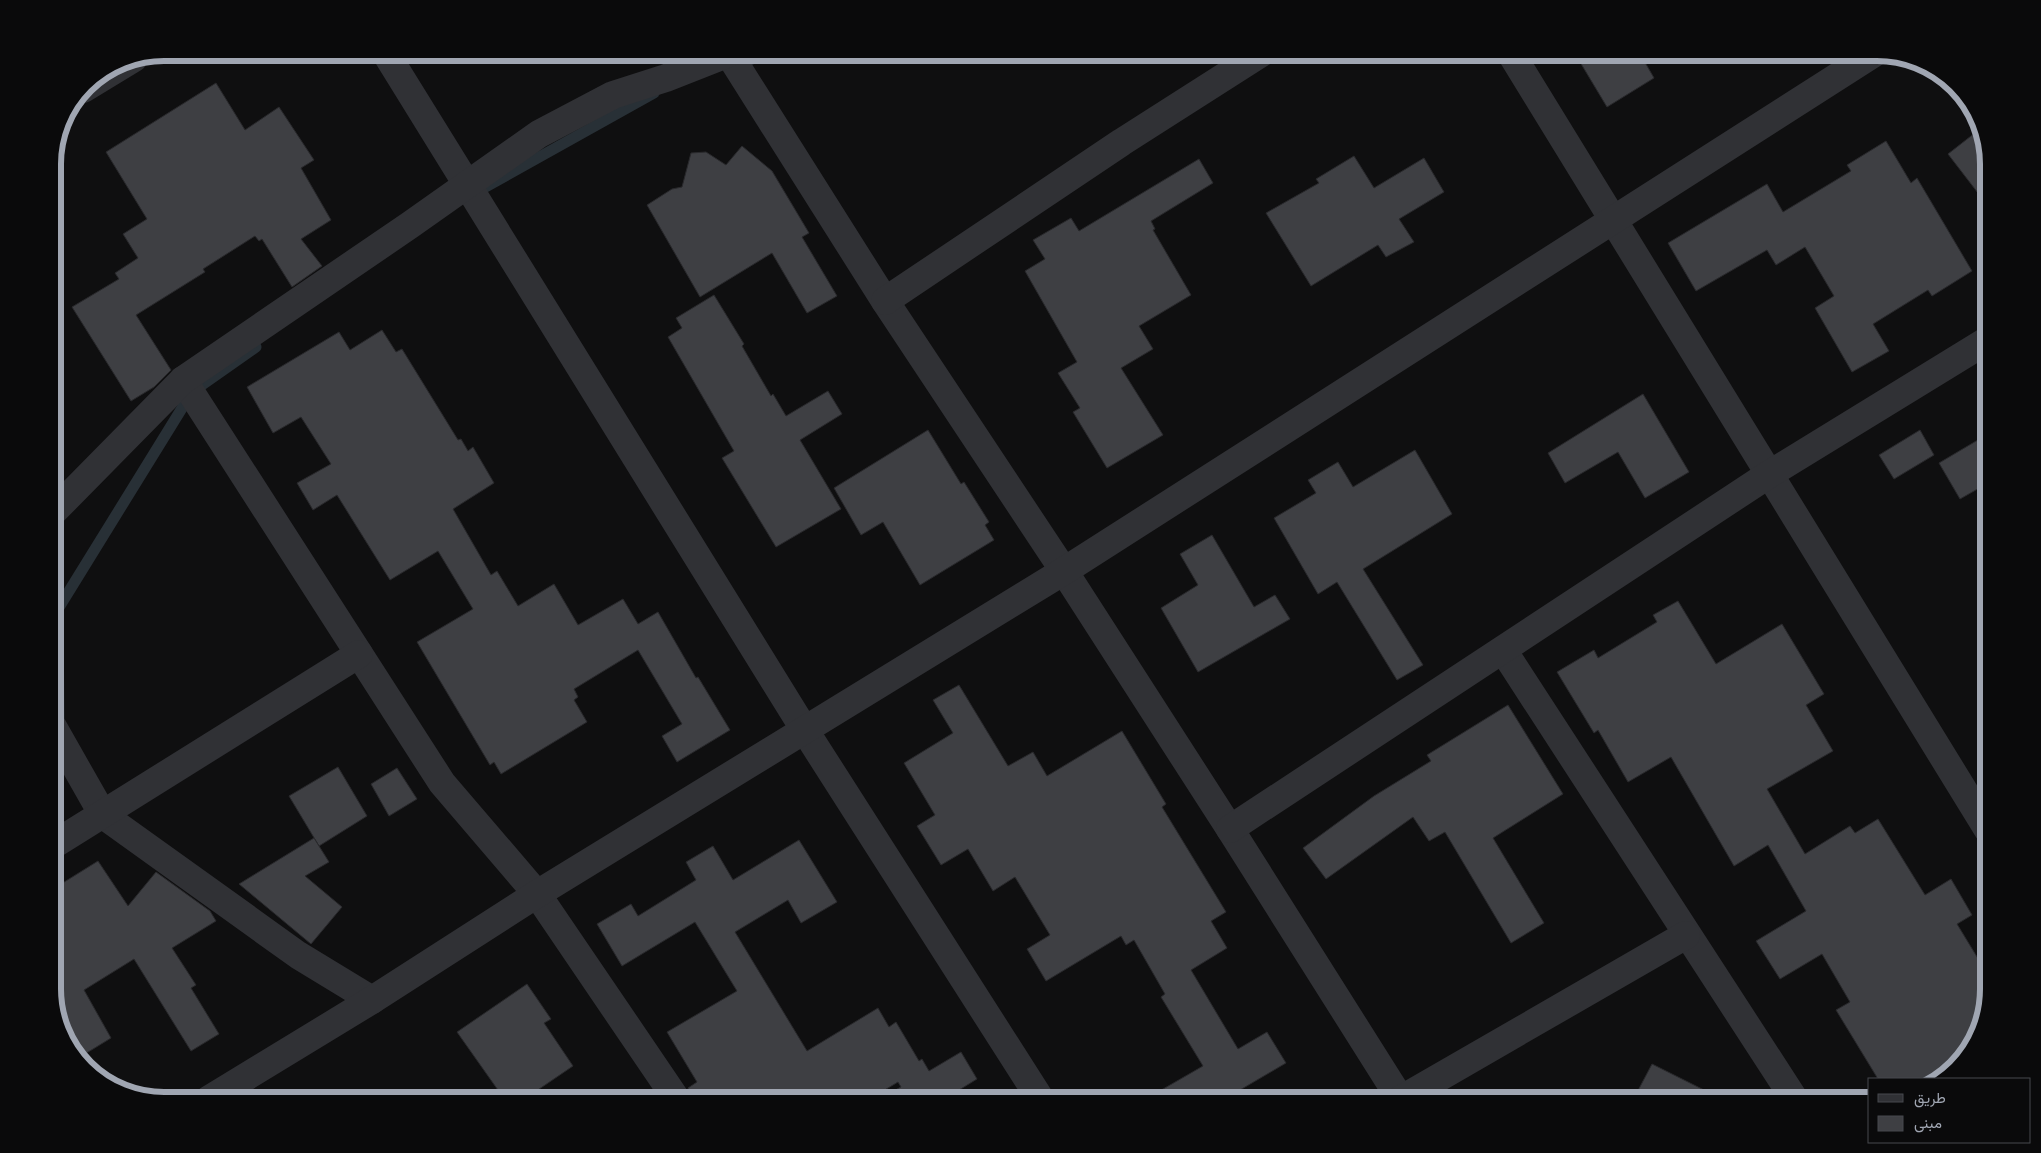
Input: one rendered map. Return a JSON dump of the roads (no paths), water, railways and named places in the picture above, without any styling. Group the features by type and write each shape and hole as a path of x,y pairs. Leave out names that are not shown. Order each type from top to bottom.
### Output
{"street":[{"path":"391,61 804,729 1036,1092"},
{"path":"61,504 183,380 539,134 576,112 612,95 666,78 710,61"},
{"path":"736,61 885,301 1064,570 1230,829 1395,1092"},
{"path":"885,301 1122,142 1249,61"},
{"path":"1516,61 1768,475 1980,817"},
{"path":"221,1092 372,1000 537,894 1064,570 1862,61"},
{"path":"1230,829 1768,475 1980,345"},
{"path":"183,380 442,783 537,894 672,1092"},
{"path":"1503,650 1686,935 1790,1092"},
{"path":"61,840 358,654"},
{"path":"61,741 103,814 298,955 372,1000"},
{"path":"1414,1092 1686,935"}],"waterway":[{"path":"735,65 746,61"},
{"path":"482,189 654,93"},
{"path":"61,604 192,392 256,347"}]}
